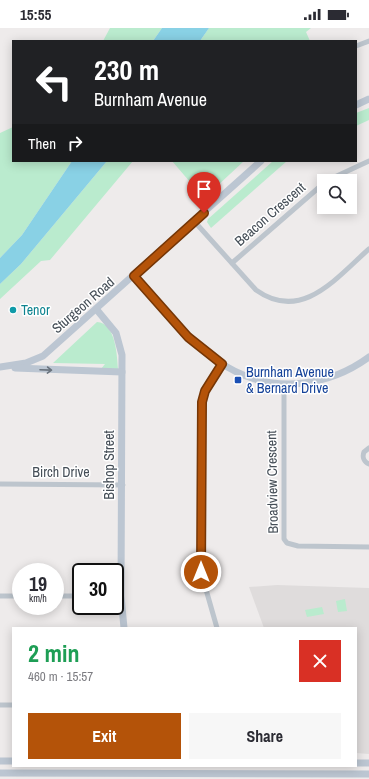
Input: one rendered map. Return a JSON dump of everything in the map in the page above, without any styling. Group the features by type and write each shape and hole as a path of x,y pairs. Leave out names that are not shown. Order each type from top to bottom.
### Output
{"main road":[{"path":"357,105 369,99"},
{"name":"Sturgeon Road","path":"3,367 26,363 44,356 97,310 260,162"},
{"path":"134,276 188,337 222,364 252,378 284,385 315,382 350,370 367,361"},
{"name":"Bishop Street","path":"97,310 110,324 119,339 122,355 122,485 119,563"},
{"path":"3,367 40,370 122,372"},
{"name":"Bishop Street","path":"122,615 124,627"},
{"path":"0,761 12,761"},
{"path":"357,763 369,763"},
{"path":"0,773 154,770 369,774"},
{"path":"30,779 42,772"}],"street":[{"path":"357,46 369,41"},
{"name":"Beacon Crescent","path":"343,174 369,162"},
{"name":"Beacon Crescent","path":"232,263 317,189"},
{"name":"Beacon Crescent","path":"194,221 261,294 279,301 298,301 320,292 369,249"},
{"path":"217,627 201,572 201,409 205,391 222,364"},
{"name":"Broadview Crescent","path":"284,385 284,539 287,543 298,546 369,547"},
{"path":"369,448 363,454 364,460 369,464"},
{"name":"Birch Drive","path":"0,484 122,485"},
{"path":"0,596 12,596"},
{"path":"0,705 12,705"}],"shaded area":[{"path":"277,585 369,588 369,754 357,753 357,627 264,627 249,587"}],"green space":[{"path":"110,28 162,28 154,40 104,40"},
{"path":"209,28 311,28 306,32 310,40 201,40"},
{"path":"369,108 369,120 357,126 357,113"},
{"path":"12,127 12,162 71,162 22,235 0,258 0,133"},
{"path":"106,162 132,162 50,260 41,261 0,299 0,284 21,264"},
{"path":"173,162 243,162 201,201 196,189"},
{"path":"272,162 286,162 211,228 207,222 208,219"},
{"path":"97,322 108,328 112,334 116,349 118,369 101,369 105,364 53,363"},
{"path":"345,599 347,611 338,612 336,601"},
{"path":"322,607 324,614 307,617 305,610"}],"water":[{"path":"162,28 209,28 201,40 154,40"},
{"path":"71,162 106,162 21,264 0,284 0,258 22,235"}],"place":[{"name":"Tenor","path":"13,310"},
{"name":"Burnham Avenue & Bernard Drive","path":"238,380"}],"route":[{"path":"201,572 202,402 205,391 222,364 197,346 134,276 204,213"}]}
